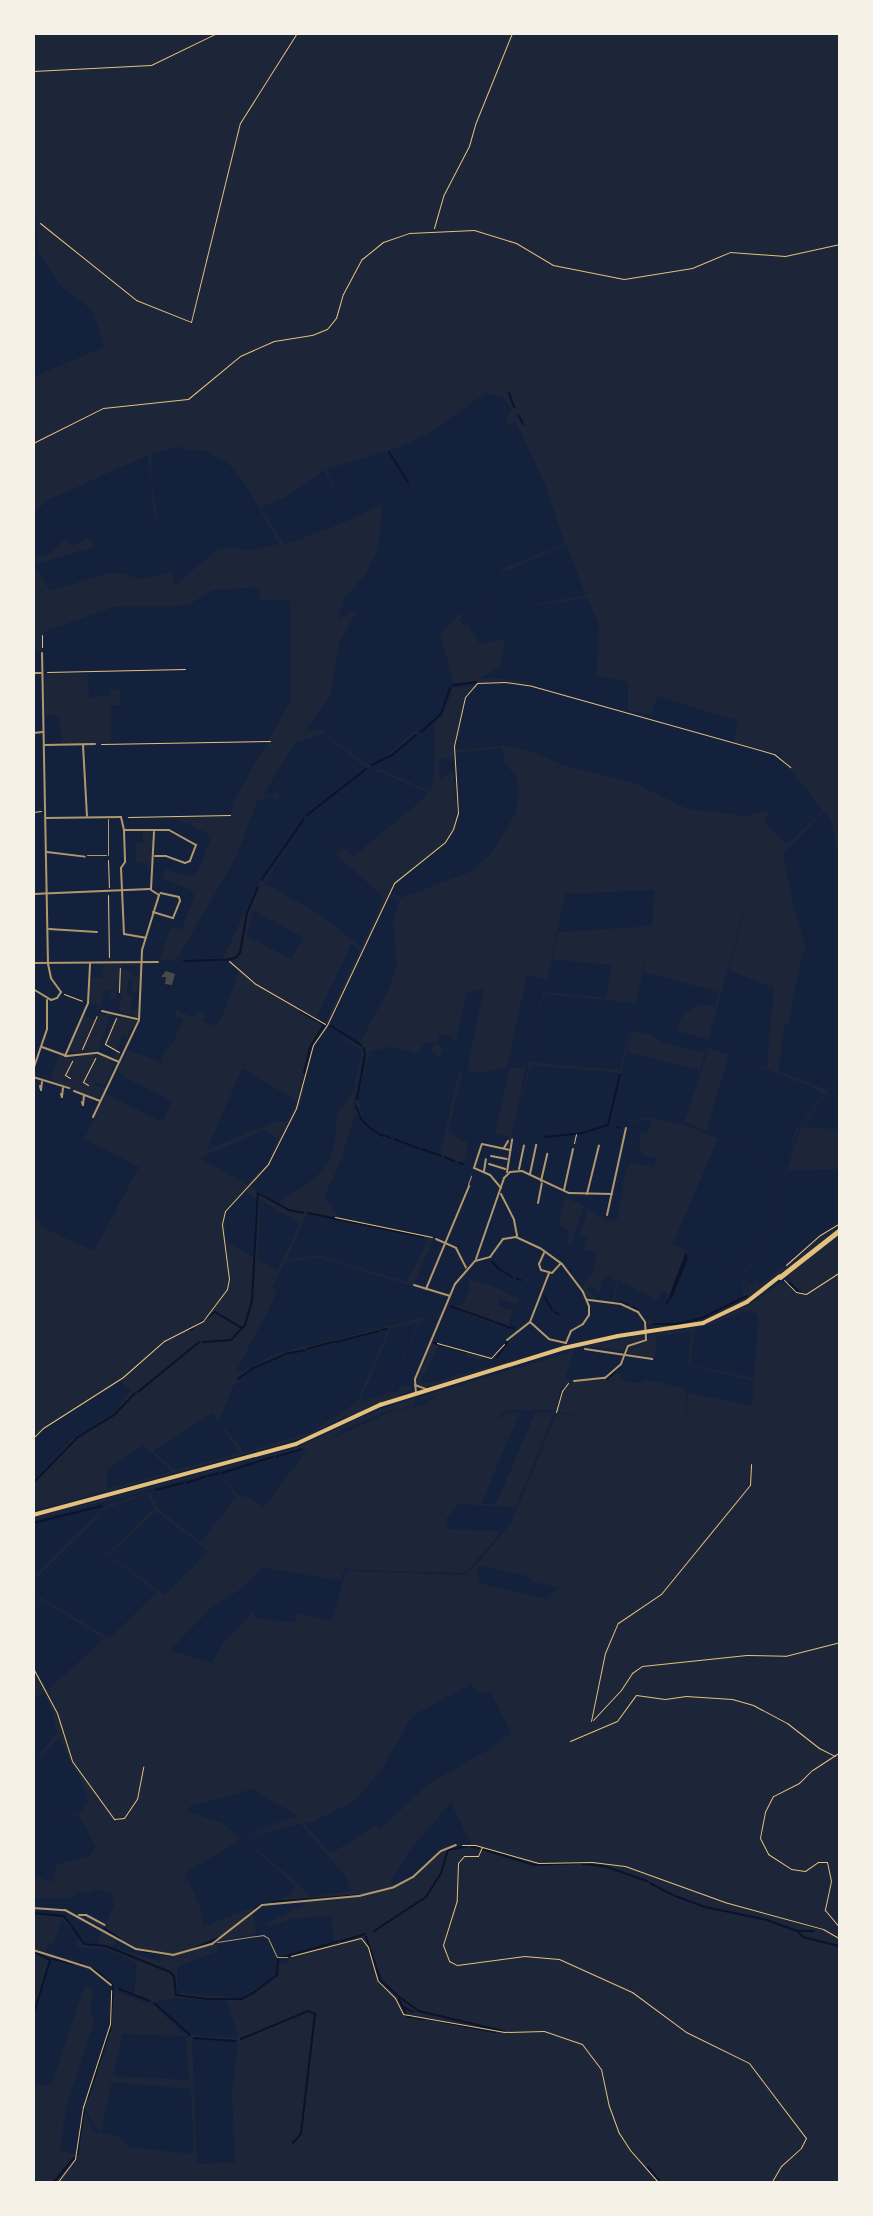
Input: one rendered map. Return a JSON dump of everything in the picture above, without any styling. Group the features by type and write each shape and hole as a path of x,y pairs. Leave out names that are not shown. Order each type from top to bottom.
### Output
{"highway":[{"path":"780,1277 840,1230"}],"main road":[{"path":"33,1516 296,1444 371,1409 564,1348 714,1320 747,1302 780,1277"}],"street":[{"path":"33,989 47,999 55,999 61,993 51,978 48,964 41,653"},
{"path":"33,673 42,673"},
{"path":"33,733 43,732"},
{"path":"44,745 95,744"},
{"path":"83,745 87,817"},
{"path":"45,818 121,817 121,828 124,830 121,890 124,934 146,938"},
{"path":"124,830 169,830 196,845 190,861 185,863 166,856 155,856"},
{"path":"151,890 155,856 153,831"},
{"path":"46,851 85,857"},
{"path":"33,894 47,891 151,890 159,894 163,892 180,901 173,918 152,912"},
{"path":"93,1117 139,1020 142,962 152,912 159,894"},
{"path":"48,929 97,932"},
{"path":"33,963 158,962"},
{"path":"65,1055 88,1003 90,963"},
{"path":"33,1070 48,1024 47,999"},
{"path":"102,1011 139,1020"},
{"path":"42,1047 73,1056 96,1052 120,1063"},
{"path":"33,1077 69,1088"},
{"path":"40,1086 42,1081"},
{"path":"61,1094 63,1087"},
{"path":"75,1091 101,1101"},
{"path":"82,1102 85,1095"},
{"path":"607,1215 626,1128"},
{"path":"483,1138 474,1168 484,1172 502,1188"},
{"path":"416,1394 415,1379 450,1296 466,1269 475,1261 501,1194 508,1173 506,1169 512,1139"},
{"path":"492,1146 493,1140"},
{"path":"504,1149 508,1141"},
{"path":"482,1144 510,1150"},
{"path":"530,1175 536,1145"},
{"path":"587,1195 599,1145"},
{"path":"519,1170 524,1146"},
{"path":"564,1191 573,1149"},
{"path":"538,1203 547,1154"},
{"path":"491,1156 508,1159"},
{"path":"484,1172 486,1159"},
{"path":"489,1164 506,1169"},
{"path":"508,1173 519,1170 564,1191 587,1195 612,1194"},
{"path":"426,1289 469,1186"},
{"path":"501,1194 514,1220 517,1237"},
{"path":"475,1261 489,1258 502,1240 517,1237 545,1251 561,1263 587,1300 590,1309 587,1319 571,1331 564,1344 549,1339 530,1322"},
{"path":"436,1238 459,1250 466,1269"},
{"path":"545,1251 539,1266 549,1273 555,1272 561,1263"},
{"path":"507,1340 515,1331 530,1322 549,1273"},
{"path":"414,1285 450,1296"},
{"path":"587,1300 624,1305 639,1313 646,1325 645,1332"},
{"path":"574,1381 605,1378 621,1364 629,1345 645,1342 644,1320"},
{"path":"646,1325 659,1331"},
{"path":"585,1349 652,1359"},
{"path":"415,1379 416,1394"},
{"path":"415,1385 430,1389"},
{"path":"33,1908 60,1909 79,1916 126,1944 155,1955 176,1955 212,1944 262,1905 384,1891 413,1877 441,1851 456,1845"},
{"path":"79,1916 86,1914 105,1925"},
{"path":"33,1950 90,1968 111,1984"}],"lane":[{"path":"85,857 108,855 108,817"},
{"path":"469,1186 471,1176"},
{"path":"212,1944 262,1934 268,1937 277,1957 287,1957"}],"path":[{"path":"33,71 151,65 217,33"},
{"path":"40,223 136,300 191,322 240,123 297,33"},
{"path":"434,231 440,204 469,146 512,33"},
{"path":"33,443 103,408 188,398 240,356 274,341 312,335 327,328 336,318 343,294 367,254 392,238 434,231 474,230 517,244 553,265 625,279 692,268 730,252 785,256 840,244"},
{"path":"41,653 42,635"},
{"path":"42,673 185,669"},
{"path":"33,1438 43,1428 123,1377 164,1341 203,1321 227,1289 229,1279 222,1224 225,1212 268,1164 296,1108 311,1049 327,1025 394,883 445,842 453,829 457,813 453,751 465,697 477,683 505,682 532,686 774,754 790,767"},
{"path":"95,744 270,741"},
{"path":"33,813 45,810"},
{"path":"121,817 230,816"},
{"path":"108,855 110,963"},
{"path":"97,932 110,935"},
{"path":"229,961 254,983 327,1025"},
{"path":"119,992 121,962"},
{"path":"61,993 88,1003"},
{"path":"82,1048 97,1016"},
{"path":"116,1050 105,1044 117,1016"},
{"path":"70,1077 65,1075 73,1056"},
{"path":"89,1085 83,1082 96,1057"},
{"path":"573,1149 576,1134"},
{"path":"335,1217 436,1238"},
{"path":"782,1269 820,1235 840,1223"},
{"path":"780,1277 796,1292 806,1294 840,1272"},
{"path":"431,1341 491,1358 507,1340"},
{"path":"556,1412 563,1388 574,1381"},
{"path":"751,1464 750,1485 661,1594 618,1623 605,1654 591,1721 621,1690 632,1673 642,1666 746,1655 785,1656 840,1642"},
{"path":"33,1668 57,1713 72,1761 114,1819 124,1818 137,1800 143,1767"},
{"path":"570,1741 617,1721 636,1695 665,1699 686,1696 727,1699 752,1705 787,1723 825,1752 835,1756"},
{"path":"840,1752 812,1770 795,1786 773,1796 765,1812 760,1838 768,1854 791,1869 805,1871 818,1862 827,1862 831,1881 825,1910 840,1928"},
{"path":"456,1845 482,1847 538,1863 592,1862 625,1866 728,1903 820,1928 840,1939"},
{"path":"482,1847 478,1856 464,1856 458,1863 457,1900 443,1945 449,1961 457,1965 516,1956 551,1958 618,1985 654,2006 686,2032 749,2063 795,2119 805,2136 805,2143 784,2161 771,2183"},
{"path":"287,1957 361,1938 368,1947 378,1981 396,1998 404,2015 504,2032 544,2031 582,2044 601,2069 609,2106 620,2133 630,2150 659,2183"},
{"path":"57,2183 75,2159 83,2107 110,2024 111,1984"}],"shaded area":[{"path":"33,33 840,33 840,862 831,821 824,812 783,853 793,906 806,948 802,954 788,1024 785,1023 778,1071 828,1090 840,1077 798,1129 787,1163 796,1129 824,1094 810,1086 729,1055 706,1131 685,1121 709,1048 767,1068 774,988 729,970 750,887 700,1070 627,1052 632,1031 651,1035 663,1043 704,1053 707,1039 676,1031 682,1016 701,1004 715,1007 719,992 644,972 648,945 622,1071 609,1123 620,1073 531,1065 513,1140 530,1062 620,1070 636,1003 544,994 527,1063 546,979 527,975 507,1067 480,1073 467,1070 484,988 466,993 456,1041 452,1041 452,1035 439,1035 438,1044 444,1049 440,1057 432,1053 430,1048 437,1042 424,1044 416,1055 388,1047 366,1053 361,1046 329,1025 360,1043 389,988 397,964 393,920 400,901 390,894 329,1024 325,1023 359,951 352,943 316,1018 260,986 325,1026 311,1048 297,1101 242,1068 207,1150 277,1121 286,1122 296,1102 279,1139 297,1106 313,1047 300,1106 268,1167 251,1187 287,1207 280,1201 315,1179 330,1158 335,1142 337,1114 354,1090 362,1053 360,1048 345,1040 347,1038 360,1046 364,1052 354,1112 365,1055 372,1054 367,1060 358,1098 363,1119 380,1134 440,1155 459,1071 462,1072 448,1133 468,1143 464,1163 379,1135 355,1114 341,1160 324,1198 339,1217 325,1215 434,1238 413,1286 317,1257 284,1263 272,1288 277,1290 270,1307 237,1369 242,1372 275,1354 433,1315 420,1321 389,1393 398,1392 400,1386 411,1386 410,1391 348,1418 346,1415 315,1433 282,1444 33,1511 33,1481 72,1439 112,1414 131,1390 120,1381 43,1430 33,1441 33,1218 41,1221 42,1227 94,1251 139,1167 84,1139 106,1094 162,1122 172,1101 124,1077 118,1070 128,1050 162,1063 164,1051 173,1044 183,1019 176,1016 176,1010 193,1017 200,1011 206,1015 203,1020 212,1026 220,1021 238,970 232,961 234,959 223,959 259,882 262,882 307,819 264,883 319,914 361,947 384,898 336,854 342,847 309,819 354,856 423,799 428,792 380,772 369,773 379,769 430,791 434,778 435,722 444,713 453,688 476,685 464,696 453,759 444,758 438,763 440,779 453,770 457,813 453,826 456,828 447,842 397,881 391,893 401,898 470,872 492,853 515,814 519,796 517,778 505,763 502,748 455,753 455,750 503,746 531,751 563,765 634,783 688,809 746,816 767,810 770,813 764,821 787,845 823,811 778,753 734,743 738,721 657,696 652,715 628,710 628,682 597,676 599,624 588,598 516,608 586,595 566,545 501,573 502,569 565,544 544,482 516,422 509,425 505,418 512,411 503,397 486,393 427,434 403,446 326,469 350,518 324,470 284,498 261,507 283,543 281,546 348,521 382,504 379,547 366,573 343,601 337,620 354,610 356,612 339,643 331,694 305,731 322,730 368,766 384,758 415,731 417,733 387,758 366,768 324,733 295,743 263,795 282,793 276,800 269,796 257,801 236,857 178,957 172,961 159,960 172,926 181,930 195,897 191,890 164,879 164,872 167,869 188,877 197,874 210,840 207,833 170,816 230,816 236,797 291,701 290,600 260,600 259,587 212,590 190,604 179,606 113,607 46,631 41,635 41,652 33,652 33,558 51,553 66,538 72,546 91,537 95,547 34,565 50,591 112,572 143,579 172,572 175,585 218,549 229,547 250,551 279,544 249,490 229,464 206,451 182,449 180,446 152,454 151,481 159,524 157,525 152,498 148,455 48,500 33,513 33,377 104,347 93,311 60,285 38,250 36,222 33,217","holes":["655,890 652,926 558,932 552,959 612,965 606,998 544,992 565,894","253,910 304,938 291,959 247,936","265,1130 278,1139 266,1165 247,1184 199,1158","245,1192 257,1199 254,1258 226,1241 224,1216","260,1200 300,1223 277,1271 257,1259","307,1214 428,1239 407,1282 318,1255 286,1260","418,1322 390,1389 382,1396 360,1402 391,1328","388,1330 357,1402 311,1432 244,1452 219,1421 233,1386 252,1370 278,1358","213,1413 239,1453 175,1470 153,1451","143,1445 169,1468 170,1472 107,1489 107,1469"]},
{"path":"506,594 463,615 459,621 464,625 493,614 468,625 480,644 505,639 500,666 479,679 502,679 528,684 503,681 455,685 440,635 458,616"},
{"path":"45,674 88,674 89,697 110,696 110,690 120,690 121,705 110,705 111,743 62,744 59,717 55,714 45,715"},
{"path":"151,831 153,857 150,866 136,862 136,843 143,843 143,832"},
{"path":"103,964 121,964 123,971 131,971 132,975 138,976 137,967 124,964 141,965 137,992 131,992 134,982 129,980 127,991 127,996 132,996 131,1012 139,1008 137,1017 119,1011 122,997 120,990 116,992 116,999 112,999 109,993 113,992 105,989 101,1006 89,1003 90,978 102,978"},
{"path":"108,1012 111,1013 98,1051 67,1052 82,1015 94,1021 101,1013 104,1016"},
{"path":"118,1017 136,1021 135,1028 132,1027 127,1037 123,1035 116,1050 120,1053 120,1060 113,1057 118,1052 113,1050 112,1056 111,1047 102,1045 106,1045 104,1041 110,1035 108,1030 112,1029 109,1027"},
{"path":"98,1054 115,1063 104,1086 96,1082 94,1085 106,1088 99,1100 34,1077 50,1080 59,1055 69,1058"},
{"path":"526,1067 509,1149 508,1136 495,1133 510,1068"},
{"path":"840,1080 802,1128 840,1129 840,1169 787,1170 800,1129"},
{"path":"647,1117 685,1125 787,1167 767,1235 745,1273 743,1272 767,1234 786,1167 718,1139 672,1245 715,1262 688,1252 664,1310 669,1294 661,1291 657,1300 619,1281 615,1299 629,1305 613,1302 617,1281 609,1276 601,1281 600,1294 591,1286 587,1288 597,1300 588,1297 583,1288 586,1278 593,1273 597,1253 584,1250 587,1238 580,1236 588,1209 610,1222 618,1218 626,1171 632,1162 654,1168 656,1159 642,1155 639,1147 641,1133 648,1132 652,1120 629,1122"},
{"path":"565,1197 584,1206 570,1247 566,1241 569,1230 559,1225"},
{"path":"840,1220 840,1227 744,1302 695,1323 665,1328 648,1324 647,1319 665,1324 698,1319 743,1297 742,1276 690,1255 671,1297 689,1254 743,1276 747,1293 749,1291 746,1282 752,1285 756,1280 761,1284"},
{"path":"840,1234 840,2183 33,2183 33,2083 51,2086 85,1985 93,1988 90,2011 94,2021 67,2103 59,2151 77,2154 85,2112 94,2132 100,2134 85,2108 111,2029 113,1987 124,1995 157,2007 185,2036 122,2034 113,2076 189,2080 186,2038 192,2036 159,2007 134,1995 137,1963 106,1949 81,1948 76,1945 78,1939 83,1944 97,1944 102,1930 116,1940 113,1947 159,1961 161,1954 137,1948 81,1915 105,1926 114,1905 112,1893 94,1889 90,1893 80,1891 71,1898 33,1898 33,1875 53,1882 57,1864 90,1856 96,1847 78,1814 33,1833 80,1812 88,1802 85,1789 59,1738 33,1765 57,1731 46,1693 33,1698 33,1665 48,1690 104,1639 42,1600 33,1610 40,1599 33,1593 110,1638 157,1592 79,1535 33,1581 33,1577 107,1505 152,1492 152,1499 162,1512 201,1542 236,1497 220,1474 237,1494 243,1498 245,1495 263,1508 307,1450 290,1451 33,1521 33,1518 293,1449 371,1413 415,1398 415,1405 384,1412 344,1429 329,1440 395,1410 425,1405 439,1394 422,1401 420,1397 574,1351 565,1378 573,1380 567,1385 575,1381 600,1381 616,1370 626,1383 642,1383 644,1379 686,1389 685,1434 688,1393 752,1406 754,1381 688,1365 691,1331 657,1336 655,1358 627,1353 628,1348 645,1343 651,1334 686,1330 715,1321 756,1301 781,1282 799,1294 787,1275","holes":["748,1310 755,1312 758,1319 754,1378 691,1365 694,1330","566,1385 557,1411 580,1417 557,1413 511,1523 465,1575 349,1571 344,1577 332,1621 298,1613 294,1623 253,1617 256,1609 225,1641 211,1663 170,1650 210,1609 244,1587 262,1567 340,1581 346,1566 348,1569 364,1570 462,1573 468,1570 502,1531 447,1529 446,1519 458,1504 516,1507 554,1413 535,1413 496,1504 481,1504 520,1412 507,1413 491,1424 507,1410 555,1410 561,1389","148,1494 154,1508 107,1554 80,1535 105,1509","156,1511 208,1551 165,1595 109,1555","477,1565 531,1577 531,1581 560,1588 546,1599 479,1583","471,1684 477,1694 490,1690 511,1733 486,1751 427,1785 381,1829 377,1825 333,1852 328,1851 303,1822 309,1824 354,1801 382,1769 412,1716","252,1789 298,1816 237,1836 222,1823 186,1811 189,1807","451,1803 471,1844 445,1850 412,1878 395,1886 391,1880 410,1850","300,1823 346,1877 351,1891 310,1897 298,1883 243,1839","280,1824 242,1839 295,1885 292,1894 272,1902 302,1900 304,1905 263,1925 271,1927 291,1919 331,1915 334,1941 281,1956 287,1957 288,1962 281,1964 276,1959 276,1975 241,1998 177,1993 177,1967 218,1951 216,1944 189,1950 212,1942 242,1922 215,1942 256,1934 253,1913 250,1913 274,1899 203,1927 202,1912 185,1873 240,1840 238,1837","174,1998 226,2001 239,2037 205,2037 189,2033 154,2002","192,2039 238,2042 232,2096 235,2162 197,2164","112,2082 191,2089 194,2154 128,2147 119,2137 100,2133"]},
{"path":"468,1280 491,1285 519,1299 516,1305 500,1298 497,1305 513,1311 508,1326 517,1328 485,1321 447,1306 463,1306 470,1288"},
{"path":"641,1335 645,1340 628,1344 622,1352 600,1347 577,1348"},
{"path":"432,1342 492,1359 466,1357 466,1352 439,1345 420,1382 429,1383 525,1357 527,1359 435,1385 422,1387 417,1381"},
{"path":"33,1914 62,1917 74,1932 62,1920 53,1944 49,1943 45,1953 33,1949"},
{"path":"33,1953 50,1960 33,2015"}],"building":[{"path":"166,971 175,974 172,985 165,984 166,977 161,977"}],"waterway":[{"path":"509,393 514,407"},
{"path":"519,416 523,424"},
{"path":"389,452 408,482"},
{"path":"454,685 476,682"},
{"path":"421,732 441,714 450,688"},
{"path":"372,765 392,755 416,735"},
{"path":"307,815 366,769"},
{"path":"262,879 304,819"},
{"path":"225,960 235,958 240,953 247,913 258,887"},
{"path":"184,961 222,960"},
{"path":"300,1011 324,1025 310,1047 304,1072"},
{"path":"331,1026 361,1045"},
{"path":"364,1048 365,1053"},
{"path":"357,1099 365,1056"},
{"path":"545,1137 582,1133 608,1125 620,1074"},
{"path":"356,1106 361,1119"},
{"path":"362,1120 369,1127"},
{"path":"370,1128 378,1133"},
{"path":"379,1134 384,1136"},
{"path":"386,1136 391,1138"},
{"path":"394,1139 413,1146"},
{"path":"414,1147 419,1148"},
{"path":"422,1149 441,1156"},
{"path":"445,1157 454,1161"},
{"path":"459,1163 464,1164"},
{"path":"252,1299 258,1193 289,1210 304,1213"},
{"path":"308,1213 424,1237"},
{"path":"670,1297 686,1254"},
{"path":"671,1298 687,1258"},
{"path":"492,1262 499,1269"},
{"path":"501,1270 512,1277"},
{"path":"517,1279 521,1280"},
{"path":"789,1283 798,1291"},
{"path":"544,1296 552,1310"},
{"path":"653,1324 676,1324 702,1318 747,1296"},
{"path":"667,1303 669,1299"},
{"path":"203,1342 231,1340 245,1325 252,1300"},
{"path":"619,1302 628,1305"},
{"path":"450,1306 506,1326"},
{"path":"632,1307 638,1310"},
{"path":"190,1330 215,1312 242,1328"},
{"path":"507,1327 514,1328"},
{"path":"381,1330 387,1329"},
{"path":"336,1342 379,1331"},
{"path":"138,1392 199,1342"},
{"path":"307,1349 334,1342"},
{"path":"497,1357 507,1342"},
{"path":"434,1343 460,1350"},
{"path":"285,1354 305,1350"},
{"path":"461,1351 466,1352"},
{"path":"238,1379 253,1368 283,1355"},
{"path":"618,1369 625,1356"},
{"path":"607,1379 615,1372"},
{"path":"33,1483 78,1437 114,1415 135,1393"},
{"path":"276,1457 302,1449"},
{"path":"222,1473 273,1457"},
{"path":"208,1476 219,1473"},
{"path":"186,1483 205,1477"},
{"path":"156,1490 183,1483"},
{"path":"33,1523 102,1506"},
{"path":"374,1931 426,1897 441,1873 448,1850 468,1846"},
{"path":"471,1847 480,1848"},
{"path":"482,1849 534,1865 580,1863"},
{"path":"582,1864 604,1866 647,1881"},
{"path":"650,1883 673,1895"},
{"path":"273,1902 361,1895"},
{"path":"675,1896 705,1907 767,1920 797,1931 803,1937 840,1946"},
{"path":"259,1906 268,1903"},
{"path":"248,1915 257,1907"},
{"path":"33,1913 64,1916 84,1944 106,1946 170,1972 174,1976 176,1995 210,1999"},
{"path":"104,1928 120,1939"},
{"path":"797,1931 814,1931"},
{"path":"341,1941 365,1934"},
{"path":"366,1937 381,1981 397,1995"},
{"path":"195,1948 218,1938"},
{"path":"283,1957 339,1941"},
{"path":"33,1951 50,1960 33,2016"},
{"path":"143,1951 165,1954"},
{"path":"53,1959 73,1964"},
{"path":"212,1999 242,1999 253,1993 277,1975 278,1960"},
{"path":"79,1963 96,1971"},
{"path":"98,1972 113,1985"},
{"path":"110,2031 113,1988"},
{"path":"119,1989 150,2001"},
{"path":"398,1996 419,2011 503,2031"},
{"path":"399,1999 406,2014"},
{"path":"154,2003 190,2035"},
{"path":"404,2007 413,2012"},
{"path":"241,2039 308,2011 315,2014 301,2134 293,2143"},
{"path":"407,2017 414,2017"},
{"path":"416,2018 425,2019"},
{"path":"428,2019 495,2032"},
{"path":"98,2066 109,2032"},
{"path":"194,2038 236,2041"},
{"path":"88,2098 97,2068"},
{"path":"77,2155 84,2110"},
{"path":"53,2183 74,2158"},
{"path":"648,2167 661,2183"}]}
